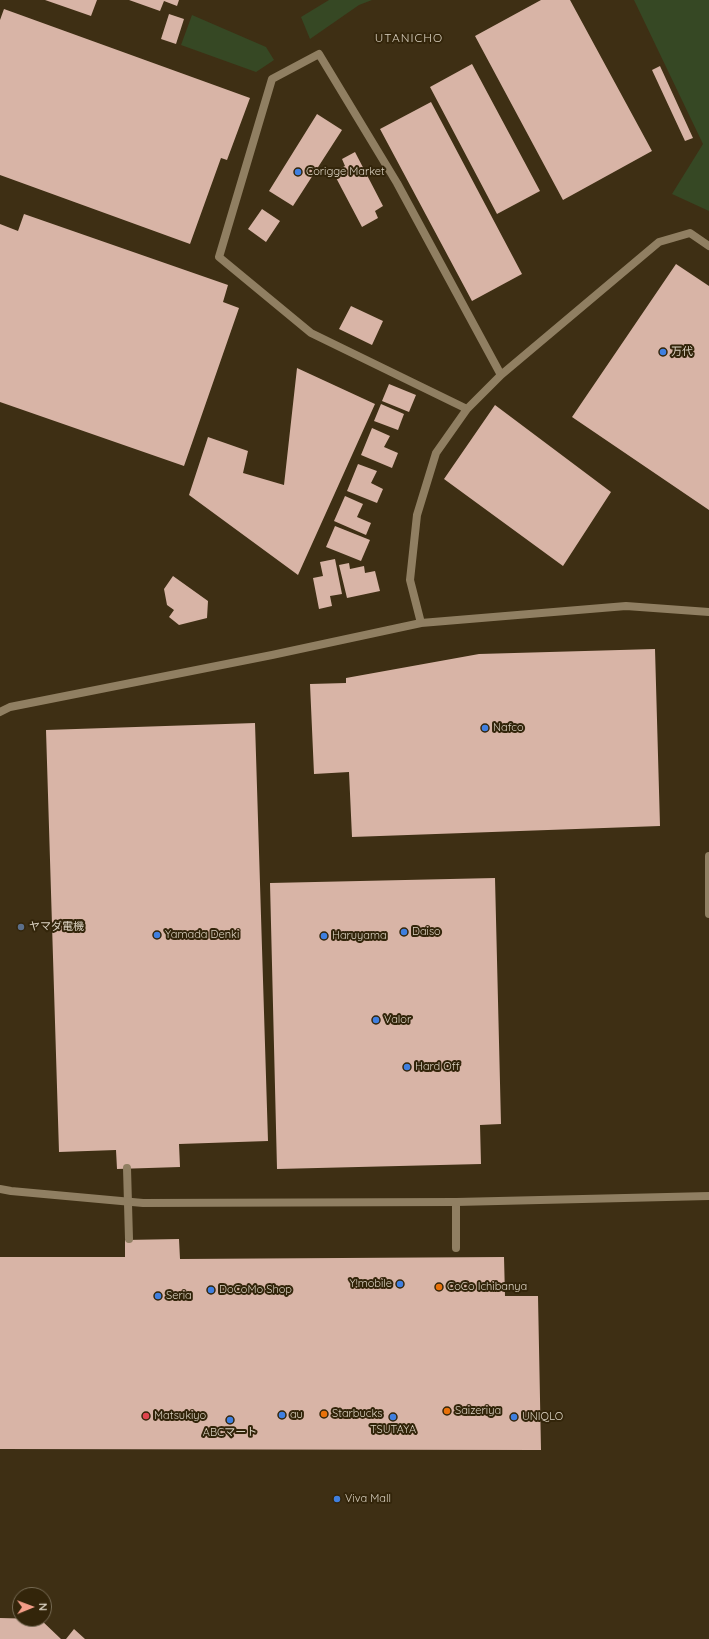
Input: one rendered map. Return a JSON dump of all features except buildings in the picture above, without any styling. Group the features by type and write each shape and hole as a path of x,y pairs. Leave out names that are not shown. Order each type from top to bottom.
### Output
{"street":[{"path":"467,409 311,333 219,257 272,79 318,54 397,183 501,375"},
{"path":"421,622 410,580 417,515 436,453 467,409 501,375 659,242 690,233 709,246"},
{"path":"0,712 10,707 265,656 421,622 626,606 709,612"},
{"path":"709,856 709,914"},
{"path":"127,1168 129,1240"},
{"path":"0,1189 143,1203 456,1202 709,1196"},
{"path":"456,1202 456,1248"}],"green space":[{"path":"329,0 372,0 359,5 310,39 301,17"},
{"path":"634,0 709,0 709,211 672,194 703,144"},
{"path":"192,15 266,47 274,60 256,72 181,45"}],"place":[{"name":"Corigge Market","path":"298,172"},
{"name":"万代","path":"663,352"},
{"name":"Nafco","path":"485,728"},
{"name":"ヤマダ電機","path":"21,927"},
{"name":"Daiso","path":"404,932"},
{"name":"Yamada Denki","path":"157,935"},
{"name":"Haruyama","path":"324,936"},
{"name":"Valor","path":"376,1020"},
{"name":"Hard Off","path":"407,1067"},
{"name":"Y!mobile","path":"400,1284"},
{"name":"CoCo Ichibanya","path":"439,1287"},
{"name":"DoCoMo Shop","path":"211,1290"},
{"name":"Seria","path":"158,1296"},
{"name":"Saizeriya","path":"447,1411"},
{"name":"Starbucks","path":"324,1414"},
{"name":"au","path":"282,1415"},
{"name":"Matsukiyo","path":"146,1416"},
{"name":"TSUTAYA","path":"393,1417"},
{"name":"UNIQLO","path":"514,1417"},
{"name":"ABCマート","path":"230,1420"},
{"name":"Viva Mall","path":"337,1499"}],"district":[{"name":"UTANICHO","path":"409,38"}]}
